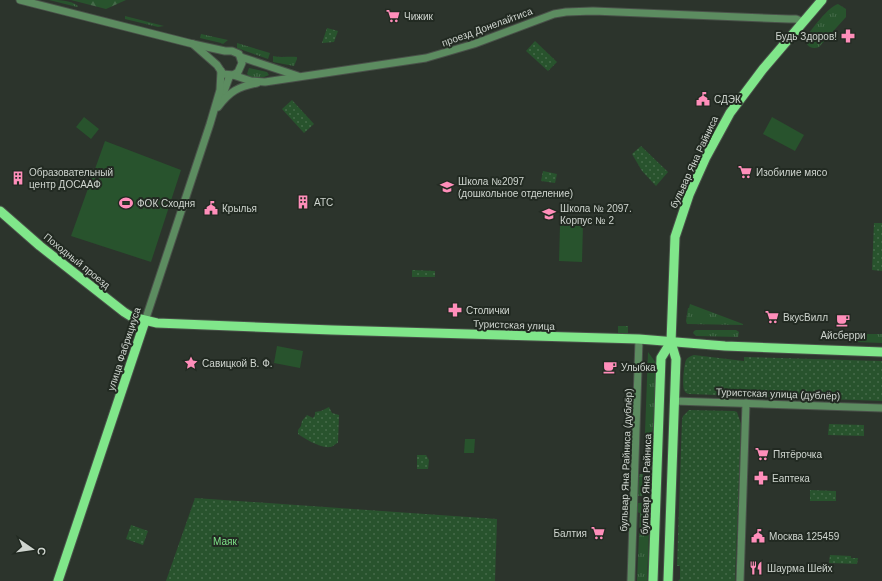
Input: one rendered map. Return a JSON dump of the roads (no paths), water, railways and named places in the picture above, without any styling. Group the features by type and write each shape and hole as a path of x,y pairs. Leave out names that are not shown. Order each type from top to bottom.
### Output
{"main road":[{"name":"бульвар Яна Райниса","path":"668,581 676,359 671,342 675,237 689,194 706,157 730,112 763,69 822,0"},
{"name":"Походный проезд","path":"0,211 40,246 124,312 132,317 145,321"},
{"name":"Туристская улица","path":"145,321 198,326 639,339 725,346 882,352"},
{"name":"улица Фабрициуса","path":"58,581 145,321"},
{"name":"бульвар Яна Райниса","path":"653,581 661,358 671,342"}],"street":[{"name":"проезд Донелайтиса","path":"20,0 193,44 225,51 232,50 241,57 298,76"},
{"name":"проезд Донелайтиса","path":"193,44 227,75 251,81 265,82 426,58 474,44 541,18 566,12 592,11 796,19 803,22"},
{"path":"219,68 217,62 220,55 225,51"},
{"path":"231,75 240,69 242,63 241,57"},
{"name":"улица Фабрициуса","path":"145,321 220,90 219,68"},
{"name":"улица Фабрициуса","path":"210,124 231,75"},
{"path":"218,107 224,99 235,90 248,85 265,82"},
{"name":"бульвар Яна Райниса (дублёр)","path":"631,581 639,339"},
{"name":"Туристская улица (дублёр)","path":"674,401 882,408"},
{"path":"740,581 746,403"}],"place":[{"name":"Чижик","path":"393,16"},
{"name":"Будь Здоров!","path":"848,36"},
{"name":"СДЭК","path":"703,99"},
{"name":"Изобилие мясо","path":"745,172"},
{"name":"Образовательный центр ДОСААФ","path":"18,178"},
{"name":"Школа №2097 (дошкольное отделение)","path":"447,187"},
{"name":"АТС","path":"303,202"},
{"name":"ФОК Сходня","path":"126,203"},
{"name":"Крылья","path":"211,208"},
{"name":"Школа № 2097. Корпус № 2","path":"549,214"},
{"name":"Столички","path":"455,310"},
{"name":"ВкусВилл","path":"772,317"},
{"name":"Айсберри","path":"843,320"},
{"name":"Савицкой В. Ф.","path":"191,363"},
{"name":"Улыбка","path":"610,367"},
{"name":"Пятёрочка","path":"762,454"},
{"name":"Еаптека","path":"761,478"},
{"name":"Балтия","path":"598,533"},
{"name":"Москва 125459","path":"758,536"},
{"name":"Шаурма Шейх","path":"756,568"}],"park label":[{"name":"Маяк","path":"225,541"}]}
